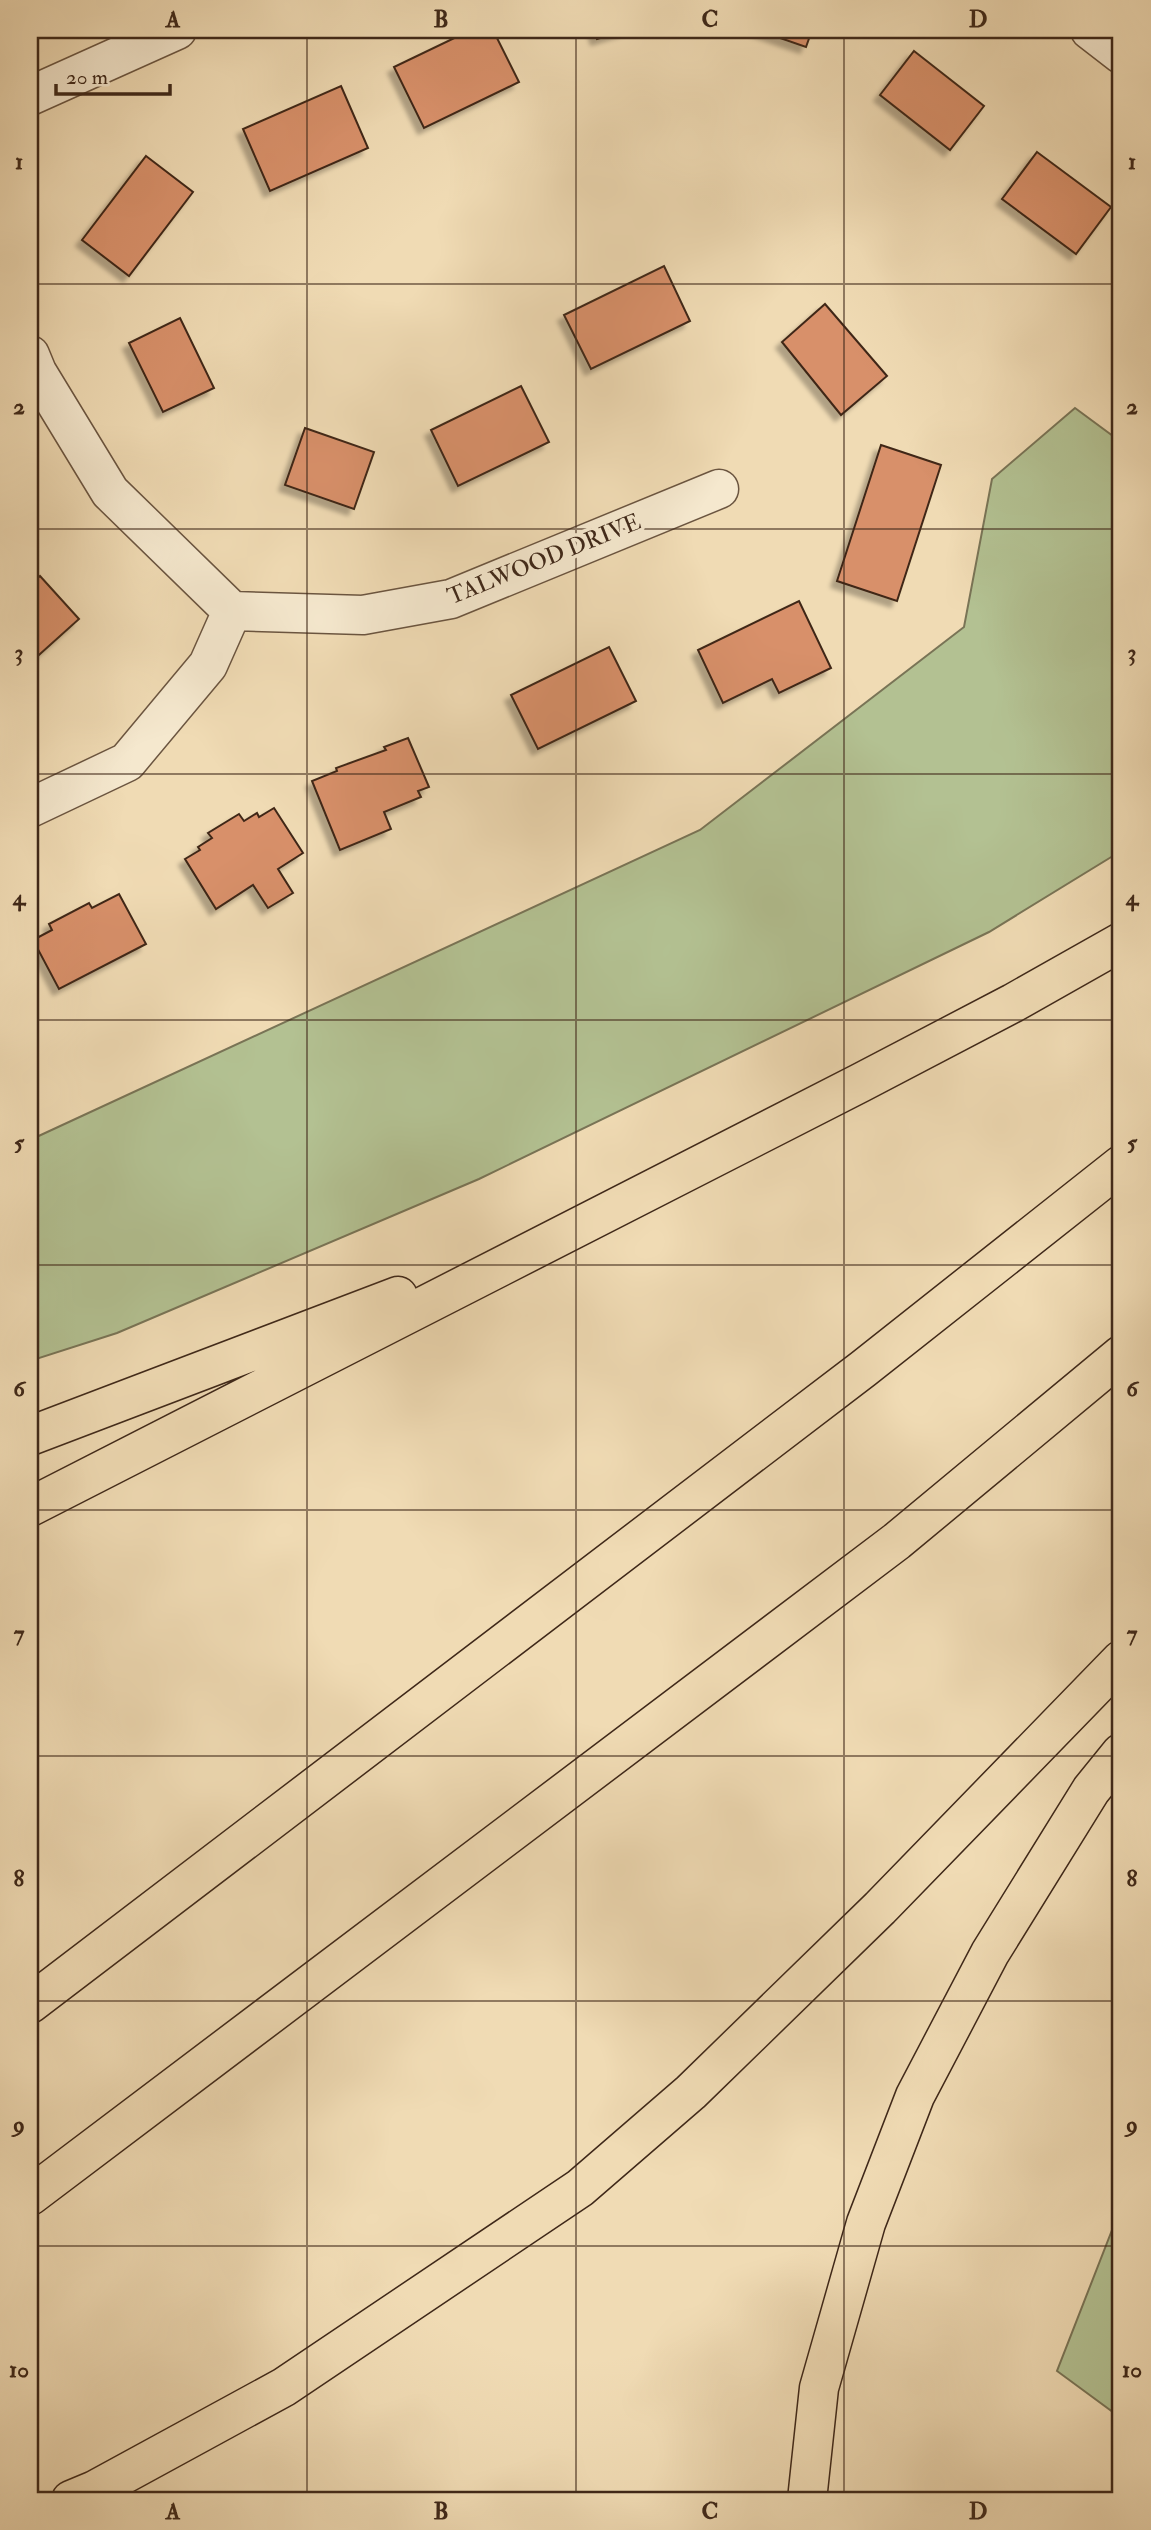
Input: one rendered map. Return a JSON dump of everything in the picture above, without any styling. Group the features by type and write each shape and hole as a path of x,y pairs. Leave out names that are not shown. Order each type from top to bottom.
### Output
{"highway":[{"path":"30,1507 1013,1003 1121,942"},
{"path":"30,2004 863,1369 1121,1165"},
{"path":"30,1436 586,1224"},
{"path":"35,2192 897,1541 1121,1355"},
{"path":"71,2500 96,2490 284,2387 580,2188 691,2092 880,1909 1121,1660"},
{"path":"807,2500 819,2388 866,2222 915,2096 990,1953 1091,1790 1121,1753"}],"street":[{"path":"30,96 177,30"},
{"path":"1090,30 1121,54"},
{"path":"30,355 37,372 110,492 232,611 208,665 127,762 30,808"},
{"name":"TALWOOD DRIVE","path":"232,611 363,615 451,599 719,489"}],"green space":[{"path":"1075,408 1121,442 1121,851 989,932 479,1179 117,1333 30,1361 30,1140 700,830 964,627 992,479"},
{"path":"1121,2207 1121,2418 1057,2371"}],"building":[{"path":"471,30 493,30 519,82 424,128 394,67"},
{"path":"594,30 627,30 597,39"},
{"path":"757,30 812,30 806,47"},
{"path":"914,51 984,106 950,150 880,95"},
{"path":"341,86 368,148 270,191 243,129"},
{"path":"1037,152 1111,207 1076,254 1002,199"},
{"path":"146,156 193,192 129,276 82,240"},
{"path":"664,266 690,321 591,369 564,315"},
{"path":"825,304 887,376 841,415 782,342"},
{"path":"180,318 214,388 163,412 129,343"},
{"path":"521,386 549,442 458,486 431,430"},
{"path":"305,428 374,452 354,509 285,485"},
{"path":"881,445 941,465 897,601 837,581"},
{"path":"40,576 79,619 30,663 30,585"},
{"path":"799,601 831,668 779,693 772,679 723,703 698,650"},
{"path":"609,647 636,701 538,749 511,695"},
{"path":"408,738 429,787 418,791 421,797 384,812 391,829 340,850 312,781"},
{"path":"274,808 303,853 278,869 293,893 268,908 253,885 216,909 185,859 200,850 198,847 212,838 208,833 239,814 244,821 257,813 259,817"},
{"path":"119,894 146,944 59,989 33,940 52,930 49,924 89,903 92,908"}]}
